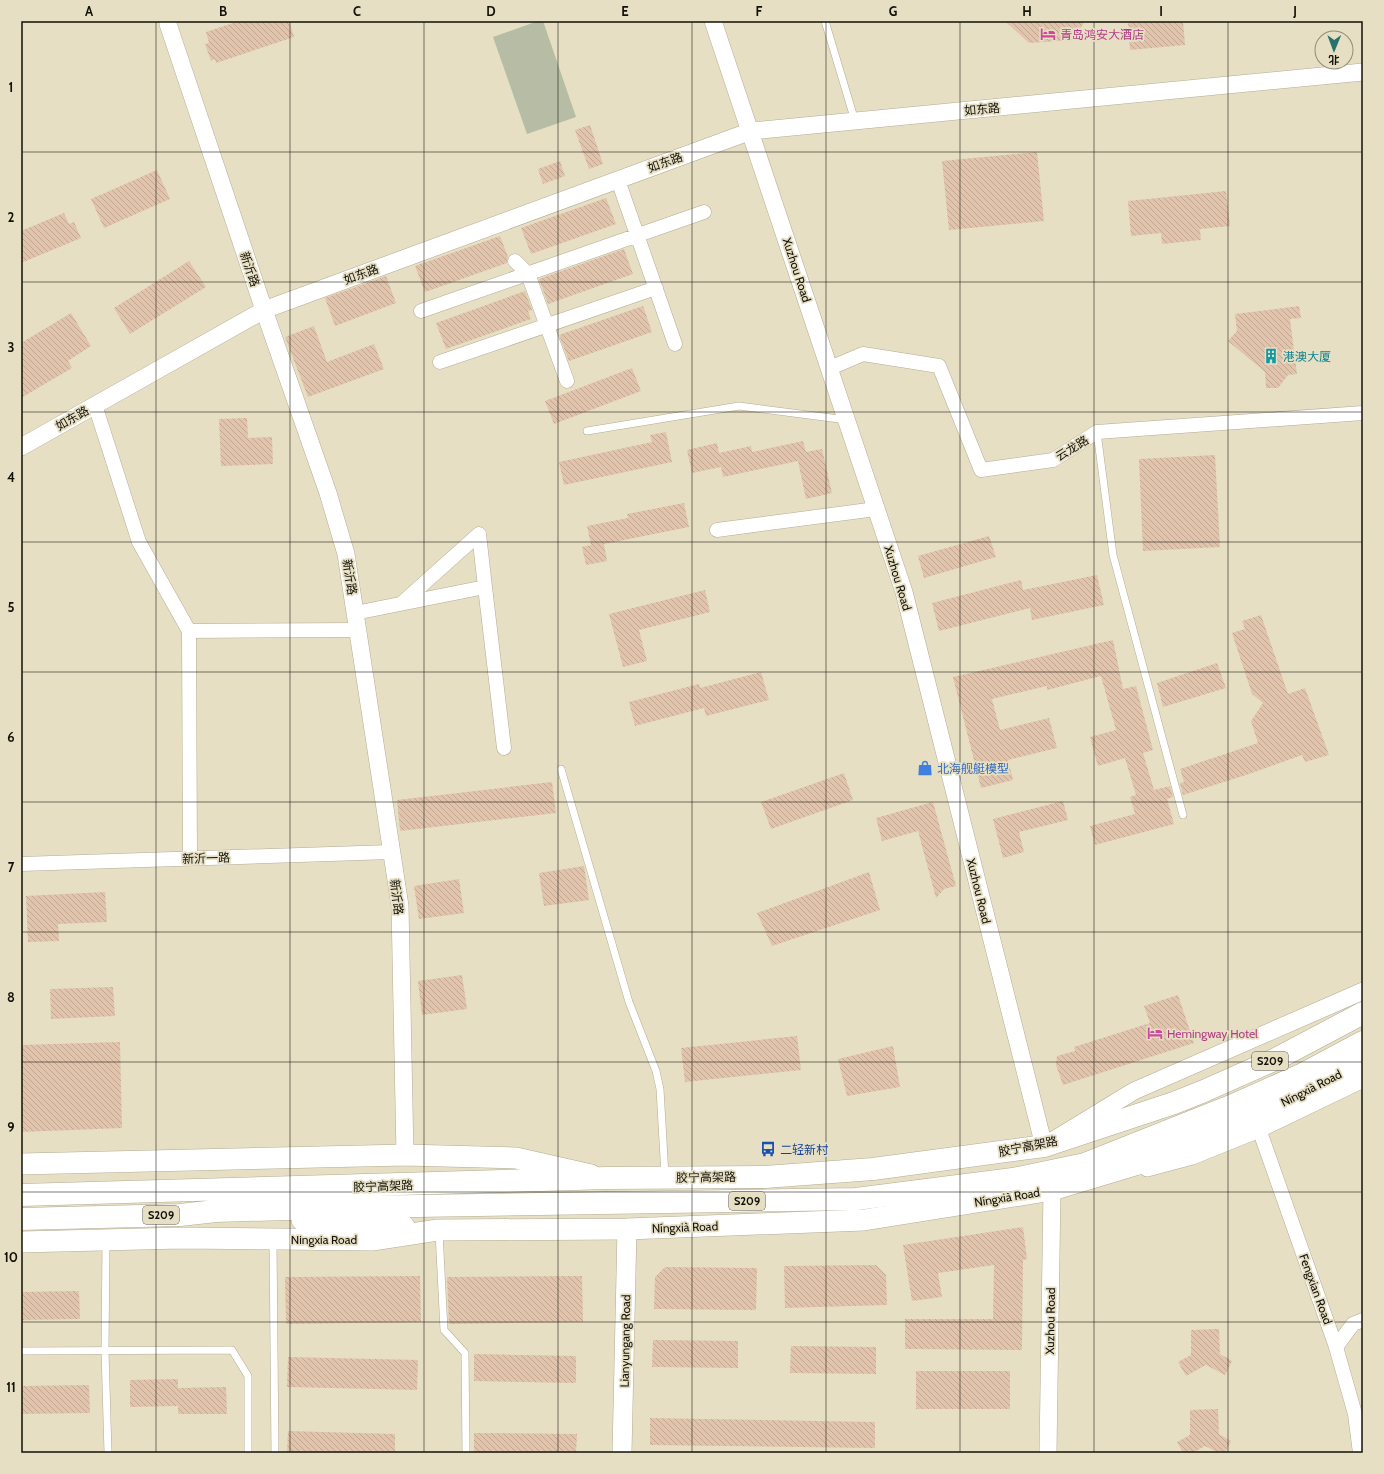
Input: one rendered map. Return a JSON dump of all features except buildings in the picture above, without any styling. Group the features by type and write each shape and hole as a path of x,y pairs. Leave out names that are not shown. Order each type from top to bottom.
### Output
{"highway":[{"name":"胶宁高架路","path":"21,1195 607,1178 765,1177 872,1169 1044,1146 1174,1103 1204,1091 1276,1059 1363,1013"},
{"name":"胶宁高架路","path":"21,1219 180,1215 216,1211 355,1207 856,1199 1013,1179 1085,1164 1231,1106 1303,1074 1363,1042"},
{"path":"180,1215 223,1221 302,1220"}],"main road":[{"name":"Níngxià Road","path":"627,1229 864,1220 1052,1190 1135,1165 1289,1100 1363,1061"},
{"path":"21,1164 405,1155 516,1158 607,1178"},
{"path":"302,1220 407,1226 438,1230"},
{"name":"Ningxia Road","path":"21,1242 181,1238 372,1240 438,1230 627,1229"},
{"name":"Lianyungang Road","path":"622,1453 627,1229"}],"street":[{"name":"Xuzhou Road","path":"714,21 904,592 1044,1146"},
{"name":"新沂路","path":"168,24 264,310 328,493 346,554 400,906 405,1155"},
{"name":"如东路","path":"21,447 264,310 751,131 1363,72"},
{"path":"618,180 675,344"},
{"path":"421,311 704,212"},
{"path":"515,260 528,274 567,382"},
{"path":"440,362 656,288"},
{"name":"云龙路","path":"830,368 863,354 939,366 981,470 1053,460 1097,432 1363,413"},
{"path":"95,405 140,542 189,631 190,858"},
{"path":"717,530 876,509"},
{"path":"402,603 479,534 504,748"},
{"path":"355,612 485,586"},
{"path":"189,631 358,630"},
{"name":"新沂一路","path":"21,864 391,852"},
{"path":"1044,1146 1134,1091 1363,991"},
{"path":"1105,1174 1140,1169 1192,1156 1259,1129 1363,1079"},
{"name":"Fengxian Road","path":"1259,1129 1336,1347 1355,1414 1360,1453"},
{"name":"Xuzhou Road","path":"1048,1453 1052,1190"},
{"path":"1336,1347 1353,1324 1363,1320"}],"lane":[{"path":"825,21 855,121"},
{"path":"588,431 739,406 847,420"},
{"path":"1097,432 1113,555 1183,815"},
{"path":"561,769 629,1002 656,1071 660,1089 665,1178"},
{"path":"438,1230 444,1330 465,1354 466,1453"},
{"path":"273,1239 275,1453"},
{"path":"106,1240 105,1350 108,1453"},
{"path":"21,1351 232,1350 248,1376 248,1453"}],"green space":[{"path":"538,21 543,21 576,117 527,134 493,37"}],"place":[{"name":"青岛鸿安大酒店","path":"1048,34"},
{"name":"港澳大厦","path":"1271,356"},
{"name":"北海舰艇模型","path":"925,768"},
{"name":"Hemingway Hotel","path":"1155,1033"},
{"name":"二轻新村","path":"768,1149"}]}
